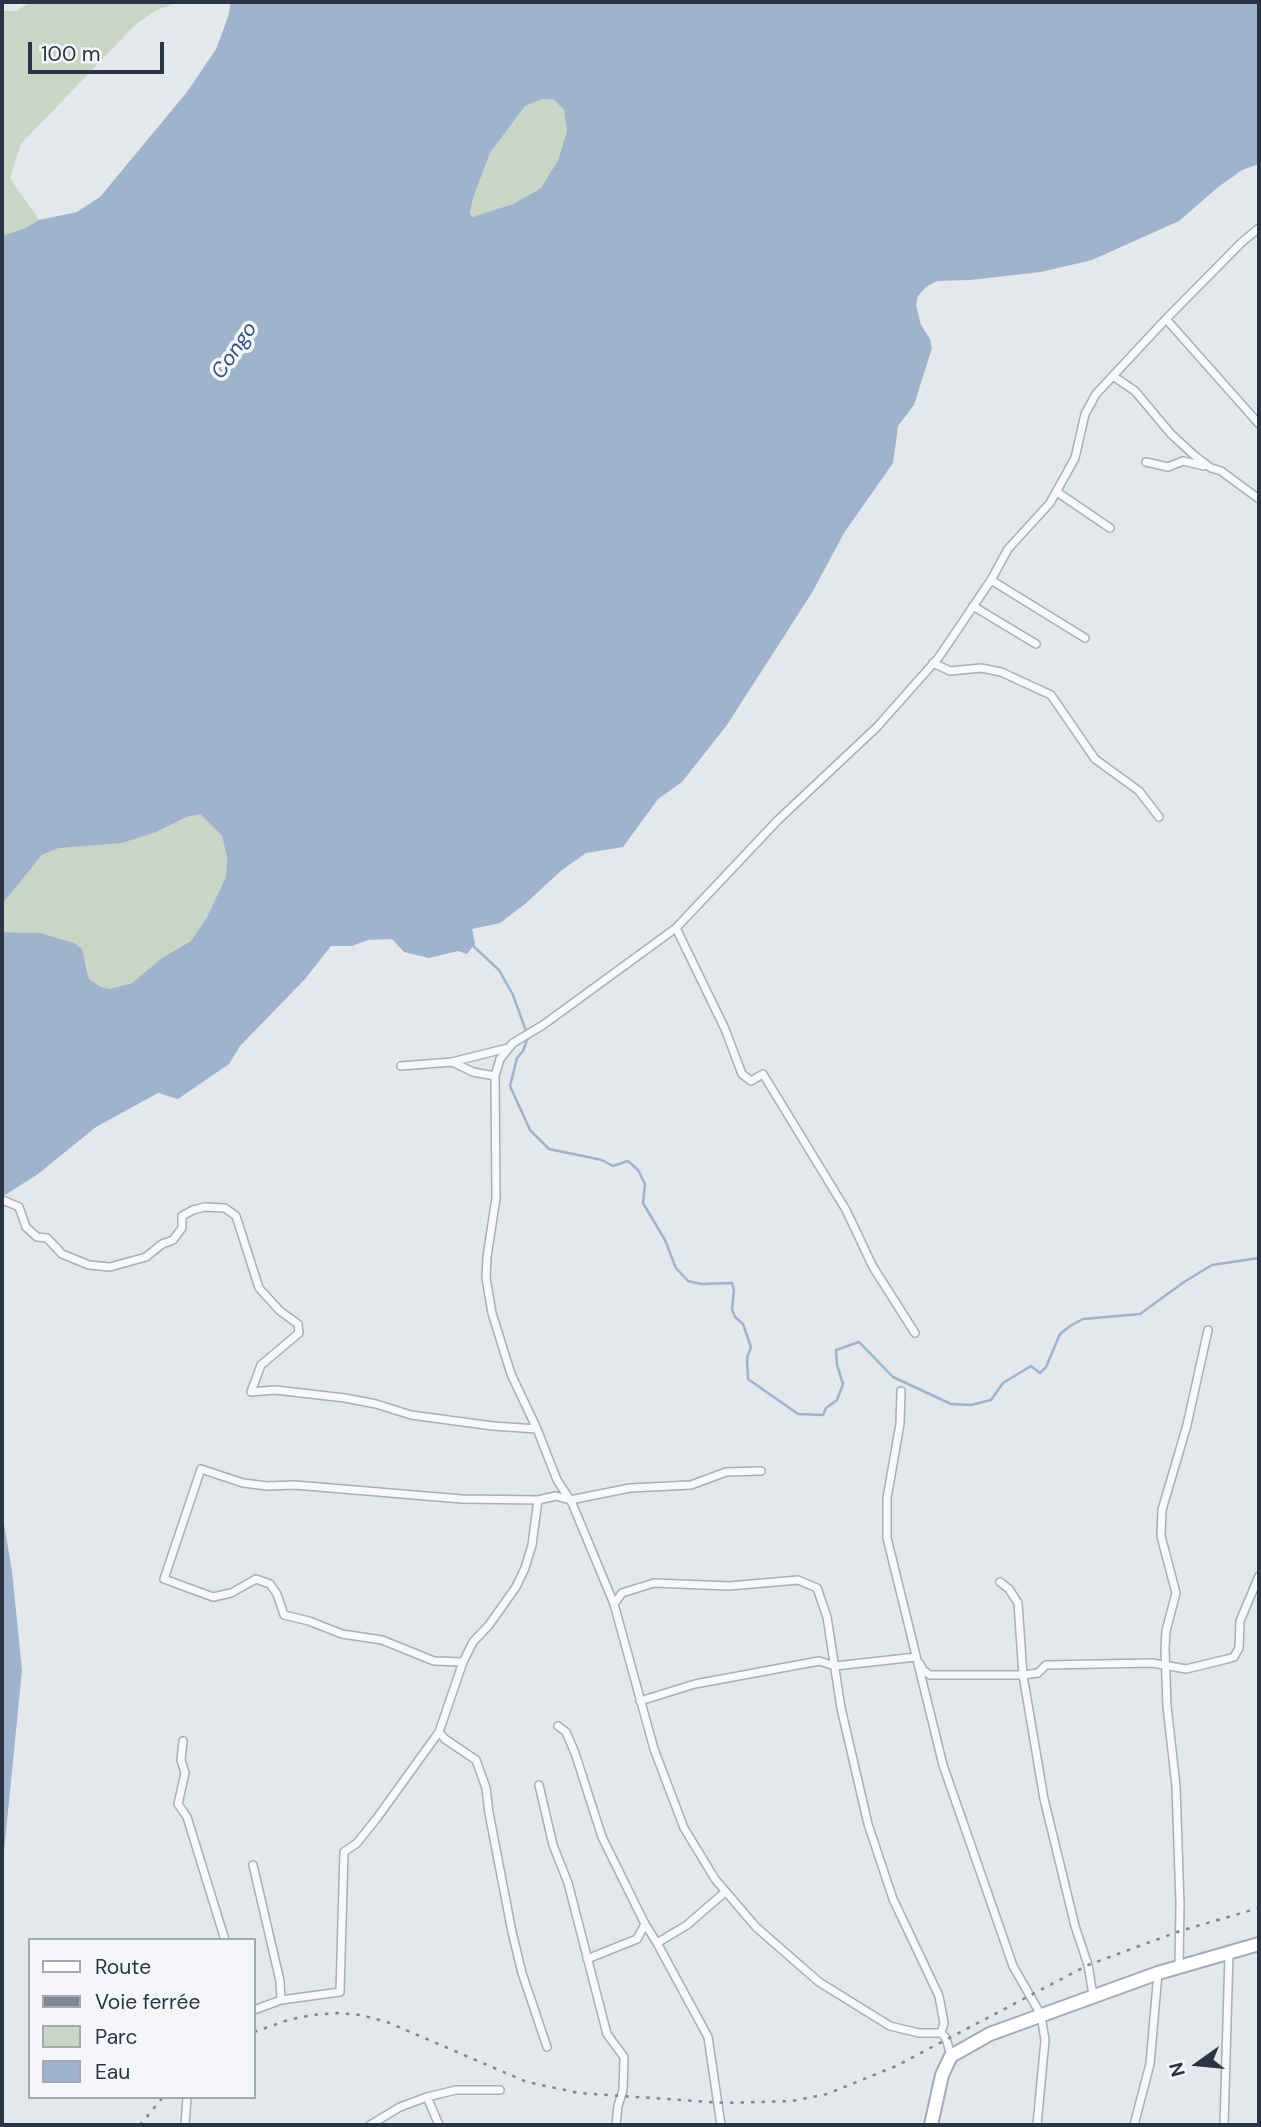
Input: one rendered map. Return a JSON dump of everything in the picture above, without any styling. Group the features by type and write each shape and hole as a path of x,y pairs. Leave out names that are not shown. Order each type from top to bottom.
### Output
{"main road":[{"path":"932,2125 942,2075 951,2056 989,2034 1158,1973 1259,1944"}],"street":[{"path":"951,2056 946,2038 941,2033 919,2033 890,2026 818,1982 755,1927 725,1892 684,1828 654,1749 614,1604 570,1500 557,1480 511,1374 488,1295 487,1257 496,1198 495,1076 500,1059 526,1034 676,928 778,820 877,727 933,663 974,606 1008,549 1041,515 1057,492 1075,458 1085,414 1096,394 1242,242 1259,228"},
{"path":"1167,319 1259,424"},
{"path":"1113,376 1136,391 1171,434 1211,468"},
{"path":"1146,461 1168,467 1183,461 1192,462 1221,471 1259,499"},
{"path":"1057,492 1110,528"},
{"path":"991,580 1085,638"},
{"path":"974,606 1036,644"},
{"path":"933,663 950,671 981,668 1001,672 1051,695 1095,759 1139,791 1160,817"},
{"path":"676,928 720,1018 742,1074 751,1081 763,1074 846,1210 873,1267 915,1333"},
{"path":"401,1066 452,1062 509,1048"},
{"path":"452,1062 473,1072 495,1076"},
{"path":"5,1201 19,1206 26,1227 37,1237 47,1238 62,1254 89,1265 110,1268 146,1257 162,1244 173,1240 182,1228 182,1216 193,1210 205,1207 225,1208 236,1216 260,1288 281,1311 298,1324 299,1333 261,1365 251,1392 275,1390 345,1398 411,1415 537,1429"},
{"path":"1179,1967 1176,1786 1167,1706 1166,1666 1166,1631 1176,1593 1161,1536 1162,1510 1187,1425 1208,1330"},
{"path":"901,1391 900,1424 887,1498 887,1538 943,1765 1013,1966 1041,2015 1045,2040 1037,2125"},
{"path":"463,1662 434,1661 382,1640 342,1634 284,1615 277,1594 270,1584 256,1579 231,1593 213,1597 164,1579 201,1469 243,1483 267,1486 295,1485 462,1499 538,1500 556,1496 570,1500 630,1488 691,1485 726,1472 761,1471"},
{"path":"256,2009 281,2000 340,1992 344,1852 357,1843 377,1818 439,1732 463,1662 473,1642 516,1587 525,1568 532,1545 538,1500"},
{"path":"916,1657 923,1670 930,1675 1023,1675 1038,1673 1046,1664 1134,1662 1186,1669 1234,1657 1239,1648 1240,1620 1259,1576"},
{"path":"614,1604 622,1593 654,1583 729,1586 798,1580 817,1588 835,1666 841,1708 874,1844 892,1899 939,1996 944,2023 941,2033"},
{"path":"1000,1582 1009,1589 1018,1603 1023,1675 1044,1799 1075,1926 1085,1955 1093,1996"},
{"path":"640,1701 695,1684 819,1661 835,1666 916,1657"},
{"path":"558,1726 566,1732 602,1837 645,1924 708,2037 721,2125"},
{"path":"439,1732 476,1760 486,1788 512,1932 522,1973 547,2047"},
{"path":"183,1741 181,1760 184,1773 178,1804 187,1817 224,1938"},
{"path":"539,1785 553,1845 568,1883 607,2034 624,2057 623,2090 618,2106 617,2125"},
{"path":"253,1865 281,2000"},
{"path":"657,1943 687,1924 725,1892"},
{"path":"587,1959 637,1939 645,1924"},
{"path":"1224,2125 1229,1954"},
{"path":"1134,2125 1150,2064 1158,1973"},
{"path":"370,2125 400,2107 427,2097 456,2090 500,2090"},
{"path":"427,2097 439,2125"},
{"path":"185,2125 187,2099"}],"green space":[{"path":"31,2 180,2 156,10 134,26 21,144 10,178 39,220 2,236 2,11 16,11"},
{"path":"542,99 553,99 564,110 567,131 558,160 541,188 513,204 472,217 470,213 473,198 490,153 525,106"},
{"path":"200,814 222,836 227,857 226,877 207,917 191,941 162,958 132,983 110,989 101,988 89,979 86,962 74,943 40,933 2,932 2,904 42,855 59,848 156,832 187,817"}],"water":[{"name":"Congo","path":"231,2 1259,2 1259,164 1242,170 1179,221 1092,260 1041,272 937,281 926,287 918,296 916,305 921,325 932,348 914,405 898,426 893,463 844,533 813,591 727,725 682,782 658,799 623,847 586,853 500,923 472,929 475,944 467,954 458,951 429,958 404,952 392,939 368,940 352,946 331,946 305,979 240,1046 229,1064 178,1099 158,1093 96,1127 38,1174 2,1197 2,932 40,933 74,943 82,949 89,979 110,989 132,983 162,958 191,941 207,917 226,877 227,857 222,836 200,814 122,843 59,848 42,855 2,904 2,236 39,220 77,212 100,197 187,92 216,49","holes":["542,99 553,99 564,110 567,131 558,160 541,188 513,204 472,217 470,213 473,198 490,153 525,106"]},
{"path":"2,1512 12,1571 22,1670 2,1872"}],"waterway":[{"path":"471,944 499,970 513,995 526,1031"},
{"path":"528,1037 517,1058 510,1086 530,1130 549,1149 602,1160 613,1166 628,1161 638,1170 645,1184 643,1203 665,1240 676,1268 688,1281 701,1284 732,1283 732,1309 735,1317 743,1324 751,1347 747,1358 748,1379 798,1414 823,1415 826,1408 837,1400 843,1384 836,1350 859,1342 893,1377 951,1404 971,1405 991,1400 1003,1383 1031,1366 1040,1373 1046,1367 1060,1334 1083,1319 1140,1314 1212,1265 1259,1258"}],"railway":[{"path":"256,2031 312,2015 361,2015 387,2022 527,2082 579,2093 725,2103 792,2101 827,2094 896,2066 1088,1965 1180,1931 1259,1908"},
{"path":"140,2125 161,2099"}]}
